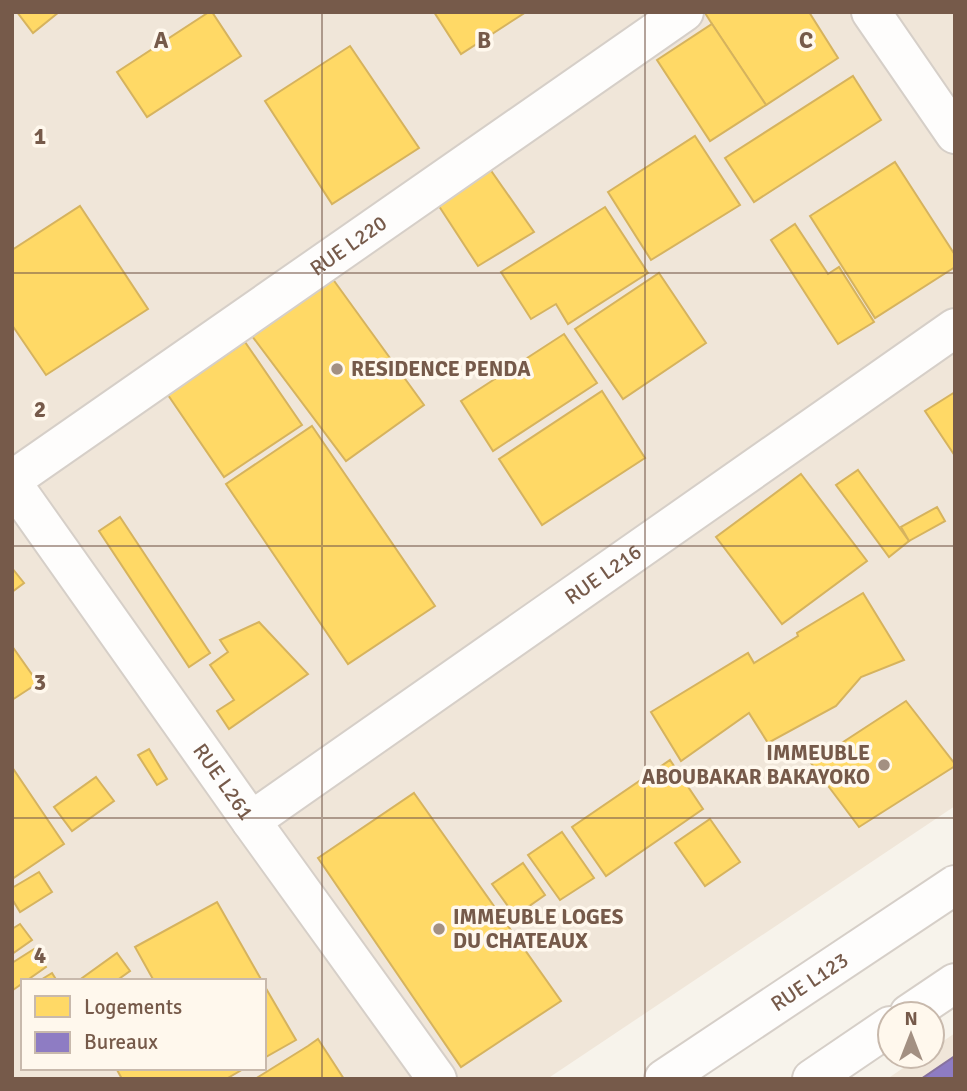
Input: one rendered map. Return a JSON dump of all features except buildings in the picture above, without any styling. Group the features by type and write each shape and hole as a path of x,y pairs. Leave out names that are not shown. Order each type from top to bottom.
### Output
{"street":[{"name":"RUE L220","path":"12,481 684,12"},
{"path":"871,12 955,135"},
{"name":"RUE L216","path":"251,821 955,328"},
{"name":"RUE L261","path":"12,481 251,821 437,1079"},
{"name":"RUE L123","path":"664,1079 955,885"},
{"path":"929,1000 955,983"},
{"path":"812,1079 876,1036"}],"shaded area":[{"path":"12,12 955,12 955,806 547,1079 12,1079"},
{"path":"955,1033 955,1079 887,1079 900,1070 946,1070 946,1039"}],"place":[{"name":"RESIDENCE PENDA","path":"337,369"},
{"name":"IMMEUBLE ABOUBAKAR BAKAYOKO","path":"884,765"},
{"name":"IMMEUBLE LOGES DU CHATEAUX","path":"439,929"}]}
